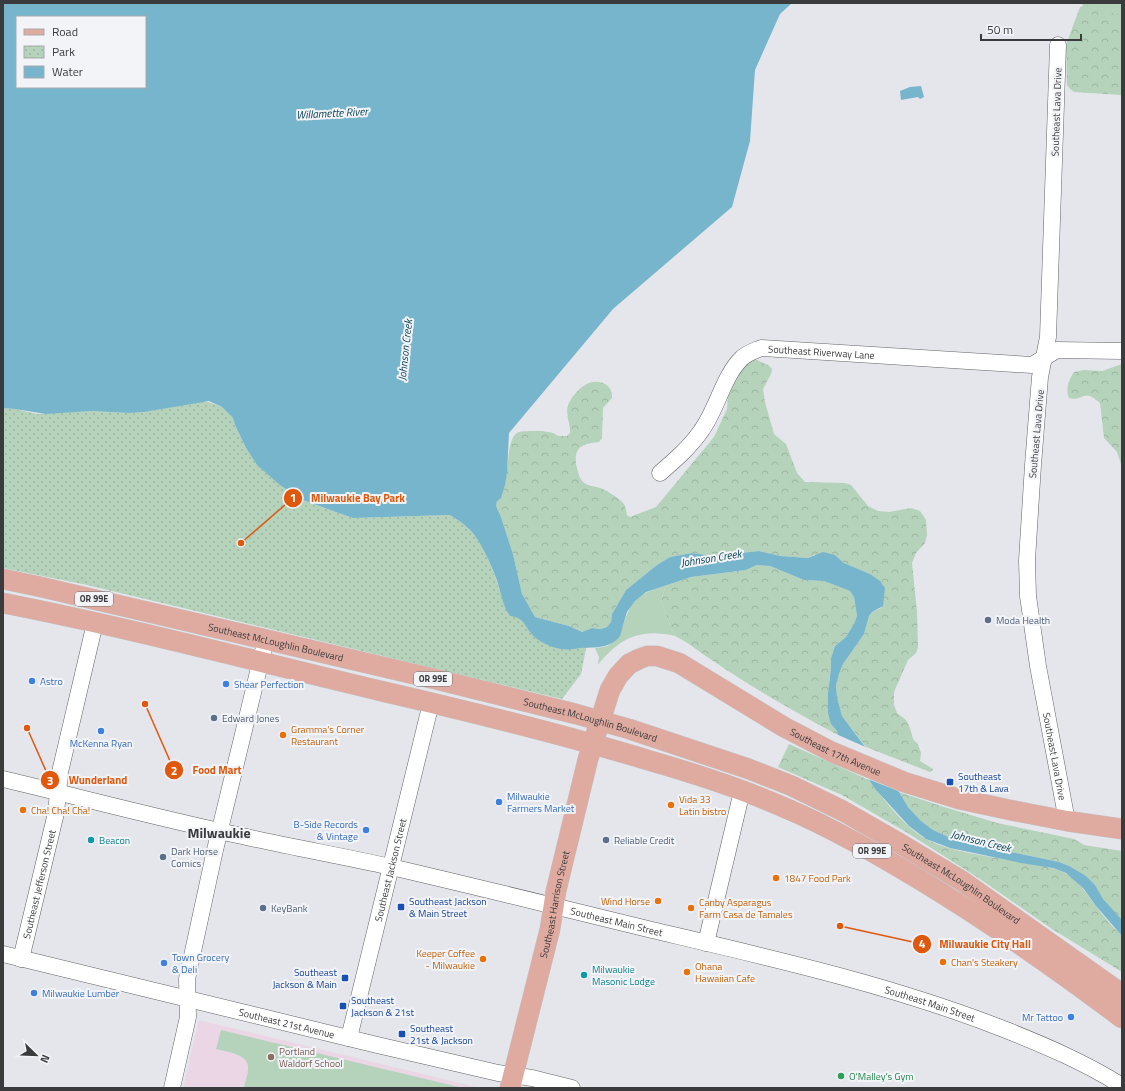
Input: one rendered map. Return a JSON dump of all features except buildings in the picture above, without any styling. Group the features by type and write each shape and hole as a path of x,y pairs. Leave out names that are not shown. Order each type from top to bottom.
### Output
{"main road":[{"name":"Southeast McLoughlin Boulevard","path":"3,579 266,639 475,689 629,729 749,769 792,786 843,811 899,843 962,882 1122,994"},
{"name":"Southeast McLoughlin Boulevard","path":"3,603 95,623 506,720 593,743 681,770 742,791 782,806 821,824 902,869 955,901 1030,951 1122,1018"},
{"name":"Southeast 17th Avenue","path":"600,721 610,690 618,676 629,664 638,659 647,656 657,656 679,663 750,707 832,752 904,782 959,799 1010,810 1067,821 1122,829"},
{"name":"Southeast Harrison Street","path":"512,1082 550,929 554,905 593,743 600,721"}],"street":[{"name":"Southeast Lava Drive","path":"1058,45 1048,337 1043,358 1033,465 1027,560 1028,596 1038,666 1067,821"},
{"name":"Southeast Riverway Lane","path":"660,473 690,445 702,430 712,414 735,366 742,357 761,348 1032,365 1057,350 1122,351"},
{"name":"Southeast Jefferson Street","path":"21,959 56,813 60,772 95,623"},
{"path":"172,1088 188,1017 187,979 220,831 266,639"},
{"name":"Southeast Jackson Street","path":"350,1038 431,703"},
{"name":"Southeast Main Street","path":"3,779 220,831 554,905 876,986 922,999 962,1013 1057,1052 1099,1072 1122,1086"},
{"path":"706,943 742,791"},
{"name":"Southeast 21st Avenue","path":"3,954 498,1073 512,1082 532,1078 572,1088"}],"shaded area":[{"name":"Portland Waldorf School","path":"199,1020 481,1088 183,1088"}],"green space":[{"path":"1081,3 1122,3 1122,28 1094,21"},
{"path":"1086,5 1115,14 1122,13 1122,95 1074,92 1067,85 1066,45 1080,7"},
{"path":"752,358 768,365 772,369 763,389 774,434 786,444 797,473 805,482 845,483 851,485 868,506 878,511 889,512 911,508 920,511 926,520 927,535 925,543 916,553 912,563 917,612 918,647 916,653 908,660 894,692 894,705 897,713 906,720 913,739 918,744 921,753 920,761 933,769 930,772 866,747 842,716 837,697 836,685 839,674 843,664 864,634 869,616 872,612 881,608 870,574 844,563 835,555 814,555 808,558 779,556 759,551 713,556 692,553 670,557 657,565 626,590 612,614 611,622 607,627 601,629 592,628 582,632 569,626 535,617 522,594 513,554 496,506 505,485 509,453 514,436 519,432 525,431 544,431 556,434 558,436 567,436 570,433 570,426 567,411 572,397 589,383 598,382 608,386 612,393 612,398 603,408 602,438 599,442 584,445 578,450 576,453 576,464 579,475 584,483 609,492 616,497 623,503 627,515 630,517 656,507 714,437 727,409 728,397 740,370"},
{"path":"1122,364 1122,467 1117,452 1104,438 1100,403 1094,398 1086,395 1074,399 1069,398 1067,391 1069,381 1074,372 1084,370 1102,371"},
{"path":"198,402 208,402 222,407 233,418 246,448 257,465 303,500 353,518 450,515 463,524 476,537 481,545 504,603 526,596 533,619 587,643 581,674 562,699 87,585 3,568 3,408 37,414 92,411 129,413 144,412"},
{"path":"757,565 770,566 804,580 824,581 850,591 854,597 857,616 854,624 846,637 835,646 831,658 829,682 831,724 837,731 838,735 799,714 741,679 675,636 671,628 661,601 666,585 691,577 746,570"},
{"path":"666,585 661,601 675,636 652,633 632,637 614,648 598,665 599,657 595,648 607,646 618,637 628,612 639,597 654,589"},
{"path":"789,744 869,780 903,821 926,839 958,850 1053,868 1070,876 1078,883 1105,918 1122,936 1122,972 1052,929 980,879 906,832 842,795 778,767"},
{"path":"899,792 997,823 1074,839 1084,845 1122,851 1122,920 1102,899 1095,885 1069,866 1059,862 958,841 933,830 921,821 908,807"},
{"name":"Portland Waldorf School","path":"221,1030 463,1088 244,1088 248,1074 248,1064 237,1054 216,1049"}],"water":[{"path":"3,3 792,3 780,14 755,70 750,141 732,207 613,309 509,433 505,485 501,498 497,501 496,506 513,554 522,594 535,617 569,626 582,632 592,628 601,629 607,627 611,622 612,614 626,590 657,565 670,557 692,553 713,556 759,551 780,556 808,558 823,552 835,555 844,563 870,574 880,581 885,588 883,606 872,612 869,616 864,634 843,664 839,674 836,685 837,697 842,716 899,792 908,807 921,821 933,830 958,841 1059,862 1069,866 1086,876 1095,885 1103,899 1122,920 1122,936 1096,906 1083,888 1066,873 1053,868 950,848 926,839 909,826 876,790 831,724 828,713 831,658 835,646 846,637 857,616 854,597 850,591 824,581 804,580 770,566 757,565 746,570 691,577 646,592 635,601 627,612 620,636 612,643 597,647 569,649 549,646 533,635 522,621 510,616 507,612 498,583 488,559 474,534 458,520 450,515 353,518 303,500 280,485 257,465 246,448 233,418 222,407 209,401 144,412 129,413 92,411 46,414 3,408"},
{"path":"921,86 924,97 920,99 918,97 901,100 900,91 910,87"}],"pier":[{"path":"836,734 870,749 901,792 865,778"}],"place":[{"name":"Milwaukie Bay Park","path":"241,543"},
{"name":"Moda Health","path":"988,620"},
{"name":"Astro","path":"32,681"},
{"name":"Shear Perfection","path":"226,684"},
{"name":"Food Mart","path":"145,704"},
{"name":"Edward Jones","path":"214,718"},
{"name":"Wunderland","path":"27,728"},
{"name":"McKenna Ryan","path":"101,731"},
{"name":"Gramma's Corner Restaurant","path":"283,735"},
{"name":"Southeast 17th & Lava","path":"950,782"},
{"name":"Milwaukie Farmers Market","path":"499,802"},
{"name":"Vida 33 Latin bistro","path":"671,805"},
{"name":"Cha! Cha! Cha!","path":"23,810"},
{"name":"B-Side Records & Vintage","path":"366,830"},
{"name":"Beacon","path":"91,840"},
{"name":"Reliable Credit","path":"606,840"},
{"name":"Dark Horse Comics","path":"163,857"},
{"name":"1847 Food Park","path":"776,878"},
{"name":"Wind Horse","path":"658,901"},
{"name":"Southeast Jackson & Main Street","path":"401,907"},
{"name":"KeyBank","path":"263,908"},
{"name":"Canby Asparagus Farm Casa de Tamales","path":"691,908"},
{"name":"Milwaukie City Hall","path":"840,926"},
{"name":"Keeper Coffee - Milwaukie","path":"483,959"},
{"name":"Chan's Steakery","path":"943,962"},
{"name":"Town Grocery & Deli","path":"164,963"},
{"name":"Ohana Hawaiian Cafe","path":"687,972"},
{"name":"Milwaukie Masonic Lodge","path":"584,975"},
{"name":"Southeast Jackson & Main","path":"345,978"},
{"name":"Milwaukie Lumber","path":"34,993"},
{"name":"Southeast Jackson & 21st","path":"343,1006"},
{"name":"Mr Tattoo","path":"1071,1017"},
{"name":"Southeast 21st & Jackson","path":"402,1034"},
{"name":"Portland Waldorf School","path":"271,1057"},
{"name":"O’Malley’s Gym","path":"841,1076"}],"district":[{"name":"Milwaukie","path":"219,833"}],"water label":[{"name":"Willamette River","path":"332,113"},
{"name":"Johnson Creek","path":"405,350"},
{"name":"Johnson Creek","path":"711,558"},
{"name":"Johnson Creek","path":"981,841"}]}
